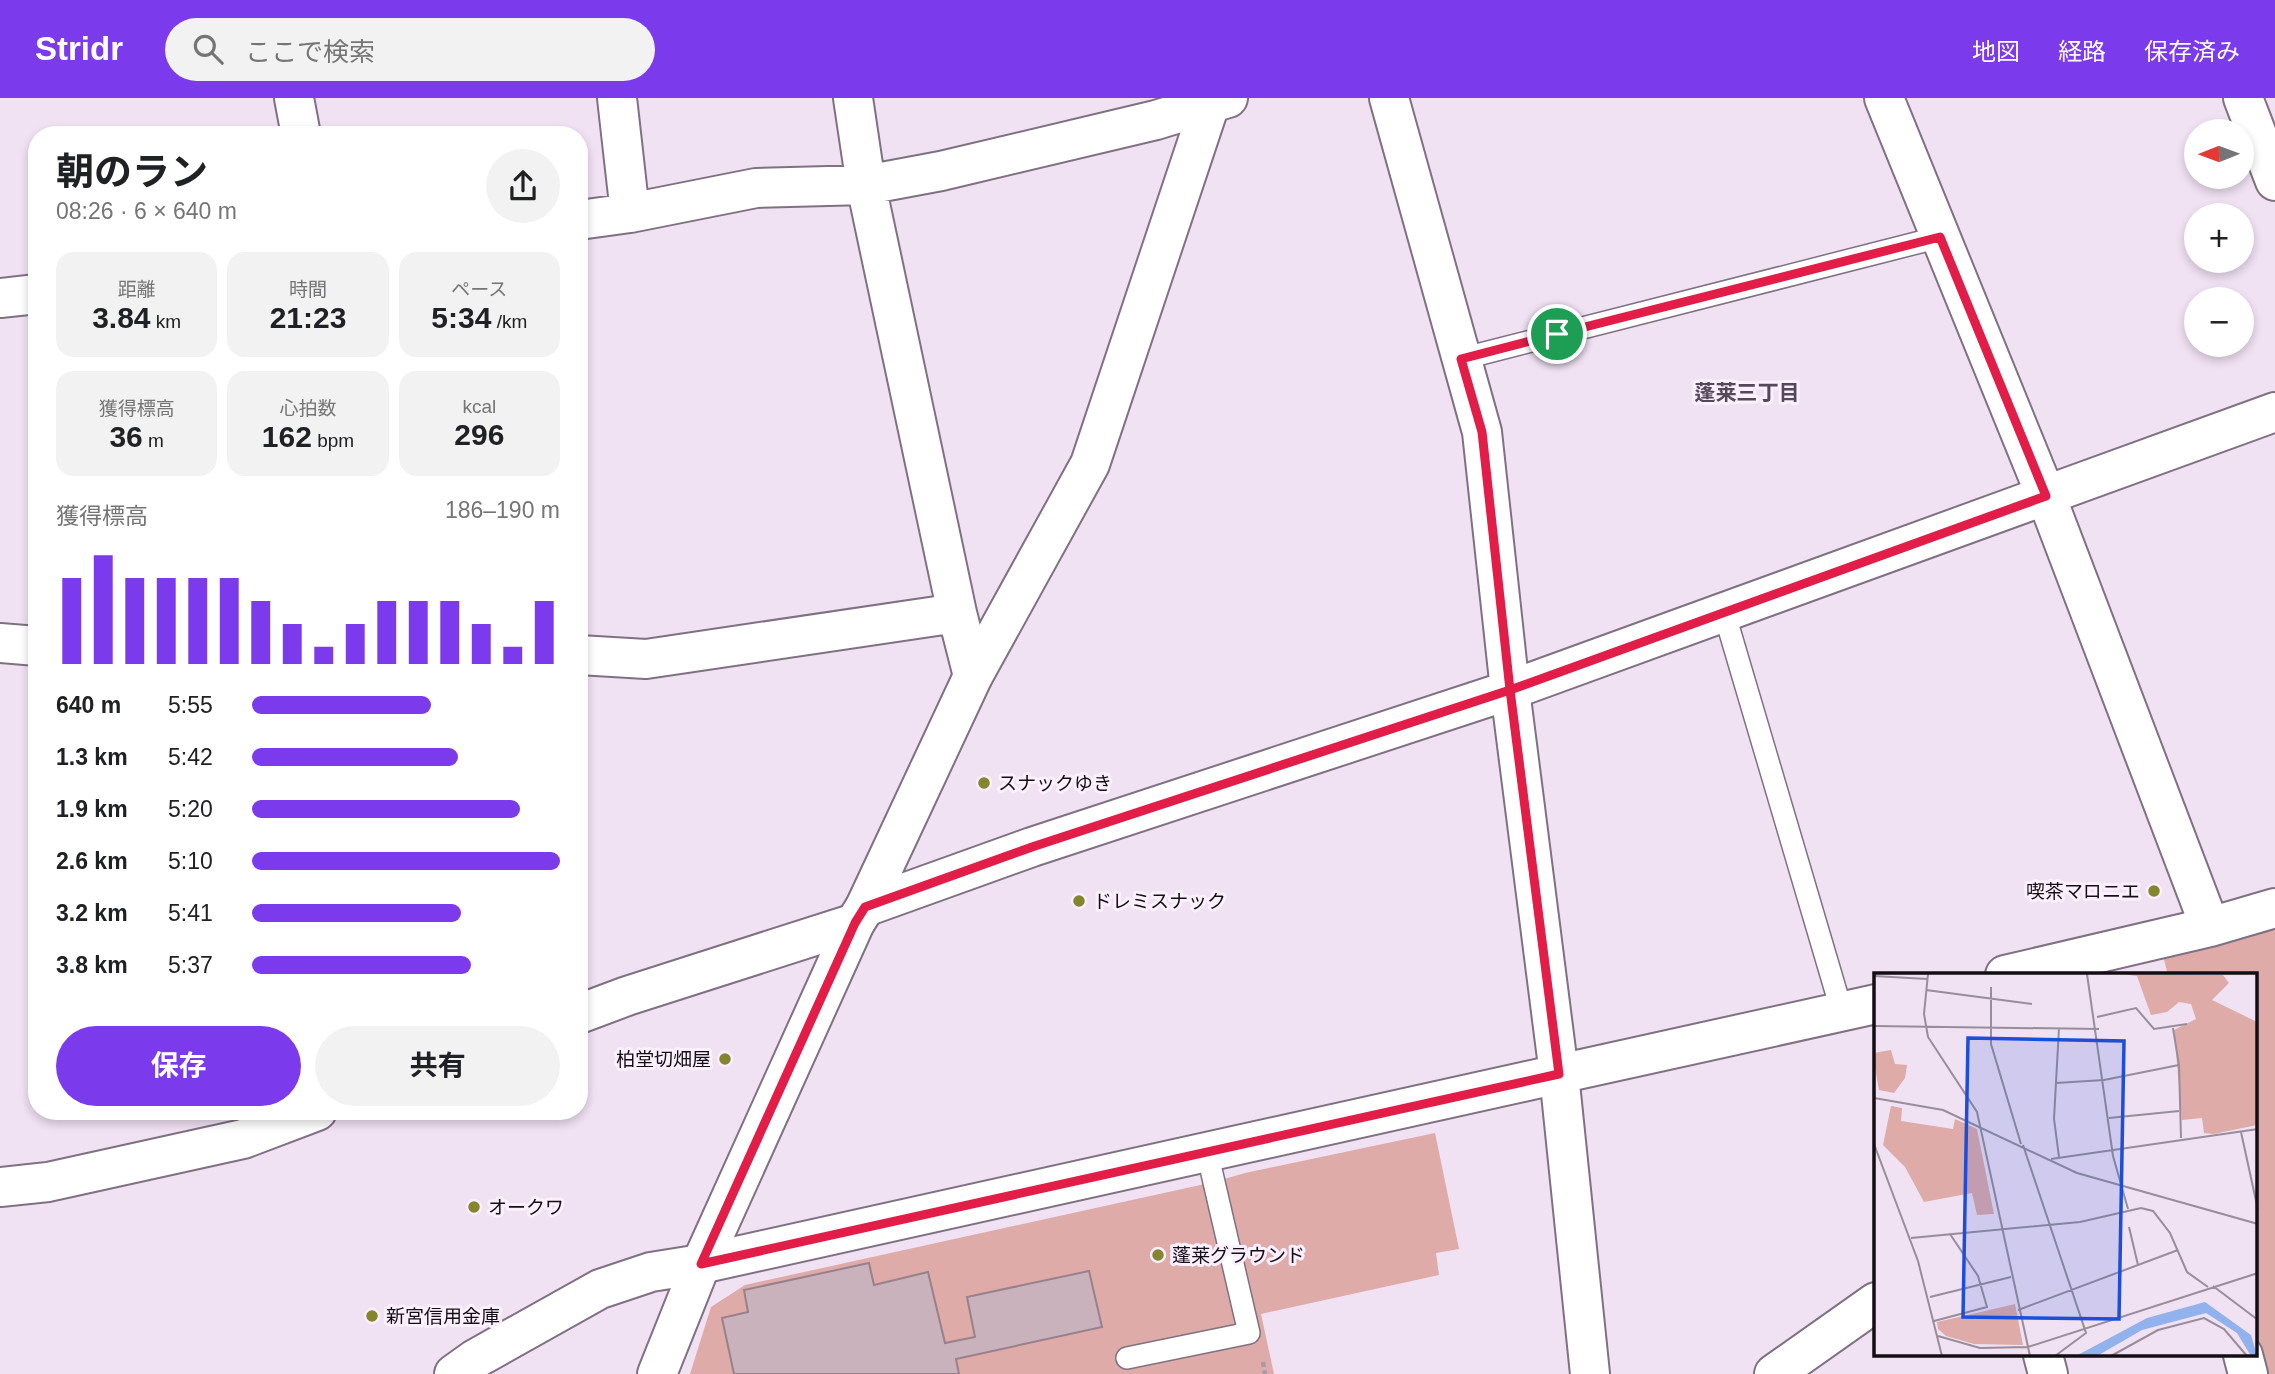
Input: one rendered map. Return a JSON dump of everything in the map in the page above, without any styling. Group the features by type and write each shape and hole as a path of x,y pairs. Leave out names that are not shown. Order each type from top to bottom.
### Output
{"street":[{"path":"293,98 299,126"},
{"path":"617,98 630,213"},
{"path":"853,98 866,185 957,613 973,676"},
{"path":"1389,98 1482,432 1510,690 1559,1074 1590,1374"},
{"path":"1884,98 2046,496 2210,927"},
{"path":"2243,98 2275,181"},
{"path":"588,219 756,188 866,185 941,171 1153,109 1216,100 1090,464 973,676 860,915 701,1264 657,1374"},
{"path":"0,298 28,295"},
{"path":"588,1011 860,915 1032,847 1510,690 2275,412"},
{"path":"588,656 646,659 957,613"},
{"path":"0,643 28,645"},
{"path":"2014,973 2210,927 2275,908"},
{"path":"454,1374 475,1359 600,1289 651,1272 701,1264 1859,1008"},
{"path":"0,1187 48,1182 243,1139 293,1120"},
{"path":"1774,1374 1874,1303"},
{"path":"2043,1356 2048,1374"},
{"path":"2243,1356 2248,1374"}],"lane":[{"path":"1461,359 1940,237"},
{"path":"1724,612 1859,1008"},
{"path":"1127,1359 1249,1333 1208,1152"}],"shaded area":[{"path":"2275,922 2275,1374 2266,1374 2258,1340 2258,973 2167,973 2162,952"},
{"name":"蓬莱グラウンド","path":"1435,1133 1459,1249 1436,1253 1439,1275 1261,1314 1274,1374 690,1374 711,1307 745,1285"}],"building":[{"path":"869,1263 874,1285 928,1272 945,1343 975,1337 967,1297 1089,1271 1102,1327 956,1359 959,1374 734,1374 722,1318 748,1312 744,1290"}],"place":[{"name":"スナックゆき","path":"984,783"},
{"name":"喫茶マロニエ","path":"2154,891"},
{"name":"ドレミスナック","path":"1079,901"},
{"name":"柏堂切畑屋","path":"725,1059"},
{"name":"オークワ","path":"474,1207"},
{"name":"蓬莱グラウンド","path":"1158,1255"},
{"name":"新宮信用金庫","path":"372,1316"}],"district":[{"name":"蓬莱三丁目","path":"1747,392"}],"route":[{"path":"1557,334 1461,359 1482,432 1510,690 1032,847 865,907 855,923 701,1264 1559,1074 1510,690 2046,496 1940,237 1557,334"}]}
